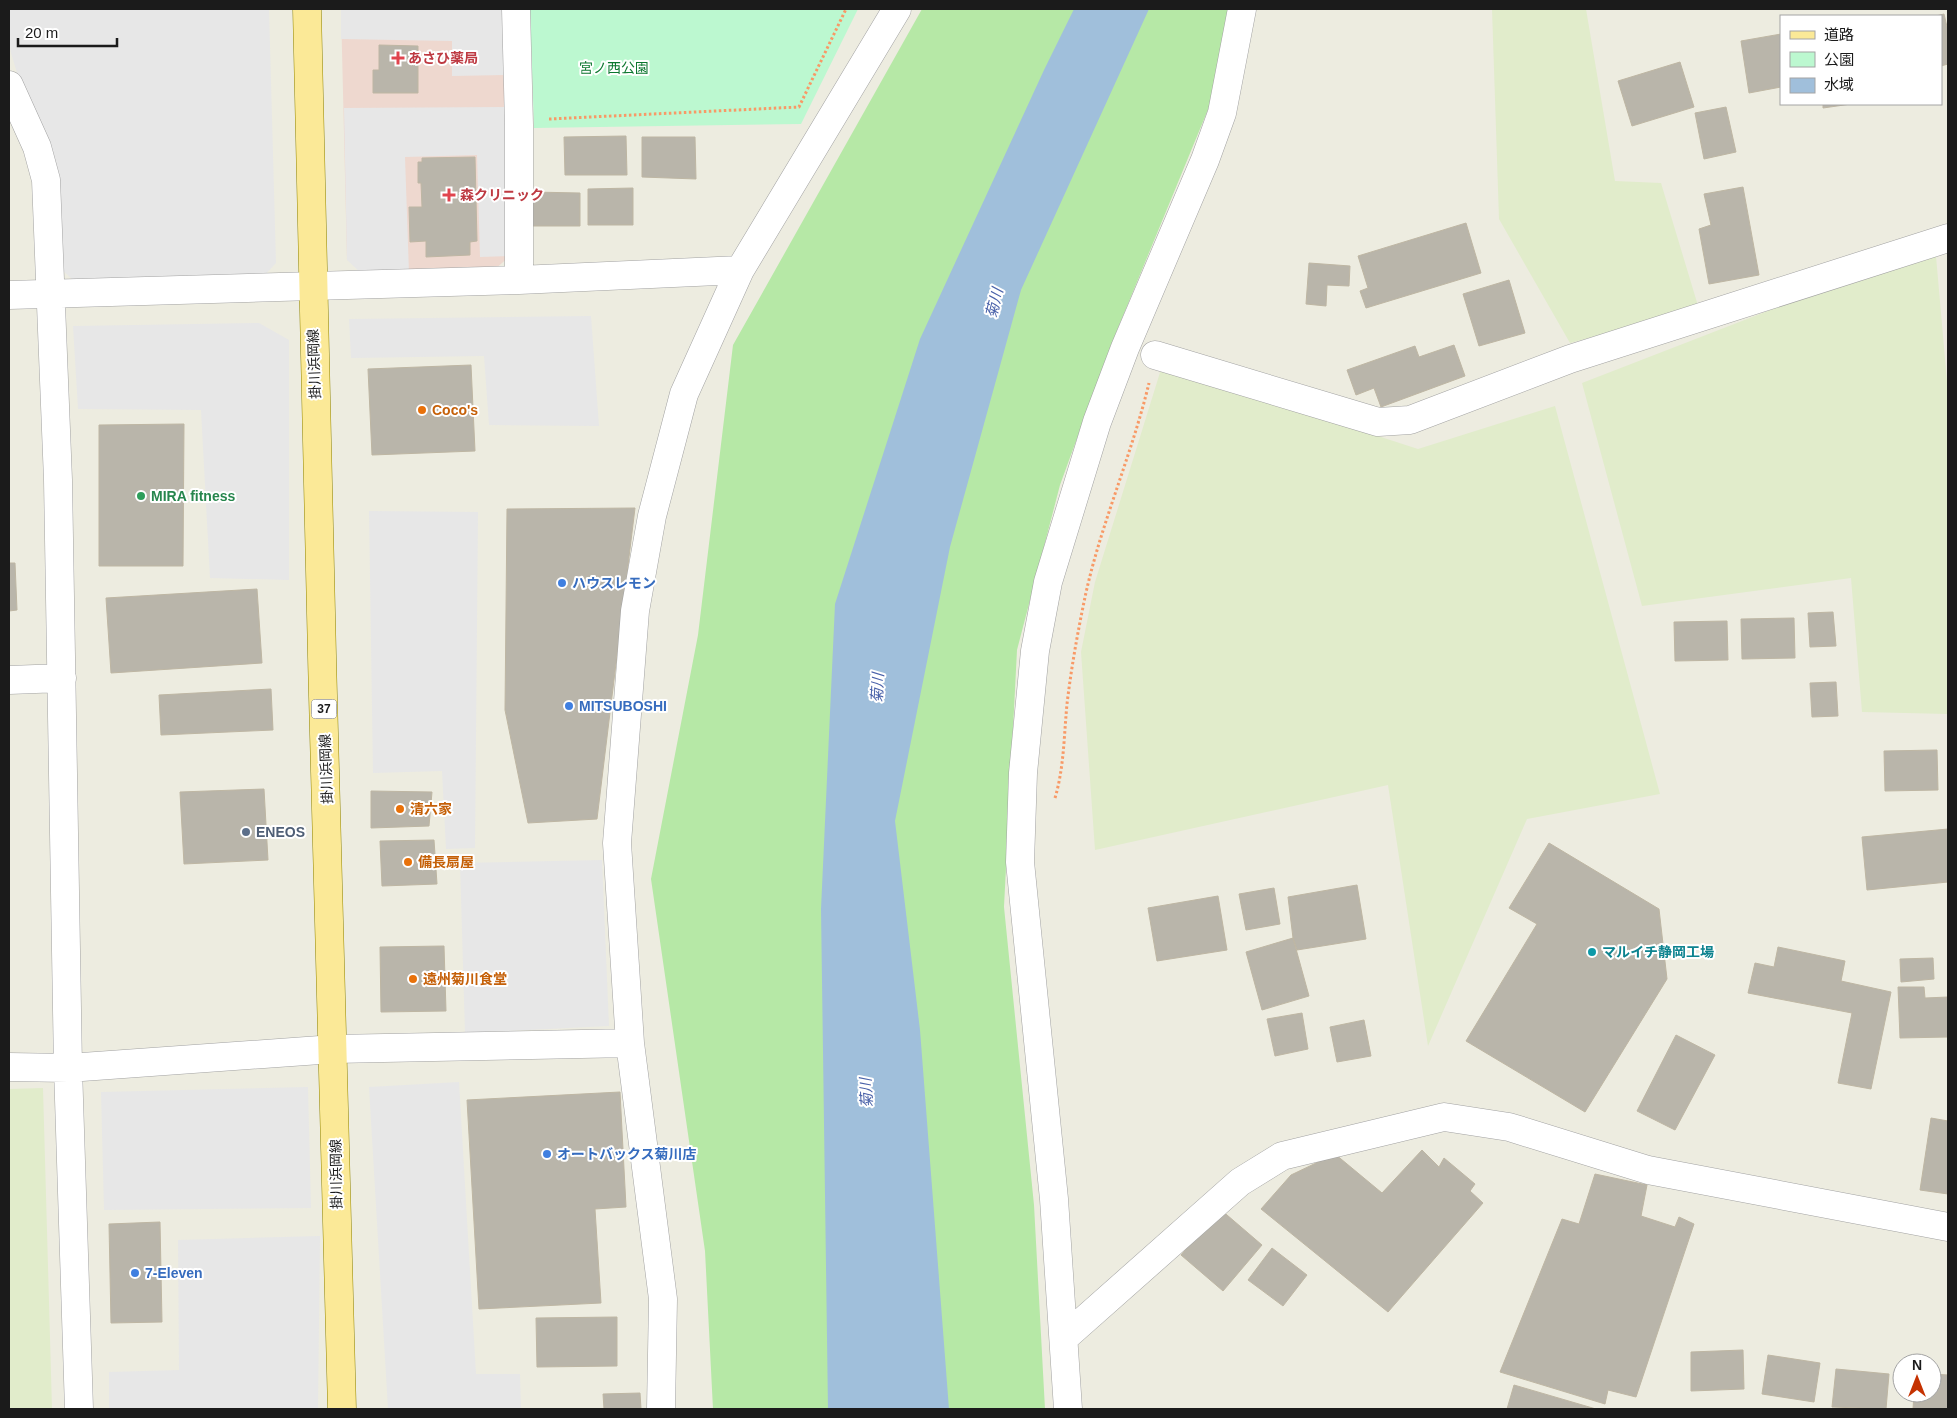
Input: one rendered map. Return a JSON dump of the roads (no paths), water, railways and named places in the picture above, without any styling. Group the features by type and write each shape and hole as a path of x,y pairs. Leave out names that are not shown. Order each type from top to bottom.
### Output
{"main road":[{"name":"掛川浜岡線","path":"306,9 342,1409"}],"street":[{"path":"516,9 519,125 519,280"},
{"path":"661,1409 663,1299 630,1043 617,843 635,611 652,516 684,394 740,270 897,9"},
{"path":"1068,1409 1054,1200 1020,862 1023,773 1035,651 1048,582 1097,422 1125,348 1205,160 1222,113 1242,9"},
{"path":"9,84 37,147 46,180 58,480 68,1068 79,1409"},
{"path":"1155,355 1378,422 1410,420 1570,359 1948,238"},
{"path":"9,295 519,280 740,270"},
{"path":"9,680 62,678"},
{"path":"9,1067 68,1068 334,1049 630,1043"},
{"path":"1064,1338 1240,1182 1282,1156 1444,1117 1508,1127 1648,1170 1948,1227"}],"water":[{"name":"菊川","path":"1074,9 1149,9 1021,290 950,547 895,821 920,1030 949,1409 828,1409 821,909 835,604 920,339"}],"place":[{"name":"あさひ薬局","path":"398,58"},
{"name":"森クリニック","path":"449,195"},
{"name":"Coco's","path":"422,410"},
{"name":"MIRA fitness","path":"141,496"},
{"name":"ハウスレモン","path":"562,583"},
{"name":"MITSUBOSHI","path":"569,706"},
{"name":"清六家","path":"400,809"},
{"name":"ENEOS","path":"246,832"},
{"name":"備長扇屋","path":"408,862"},
{"name":"マルイチ静岡工場","path":"1592,952"},
{"name":"遠州菊川食堂","path":"413,979"},
{"name":"オートバックス菊川店","path":"547,1154"},
{"name":"7-Eleven","path":"135,1273"}],"park label":[{"name":"宮ノ西公園","path":"614,68"}]}
